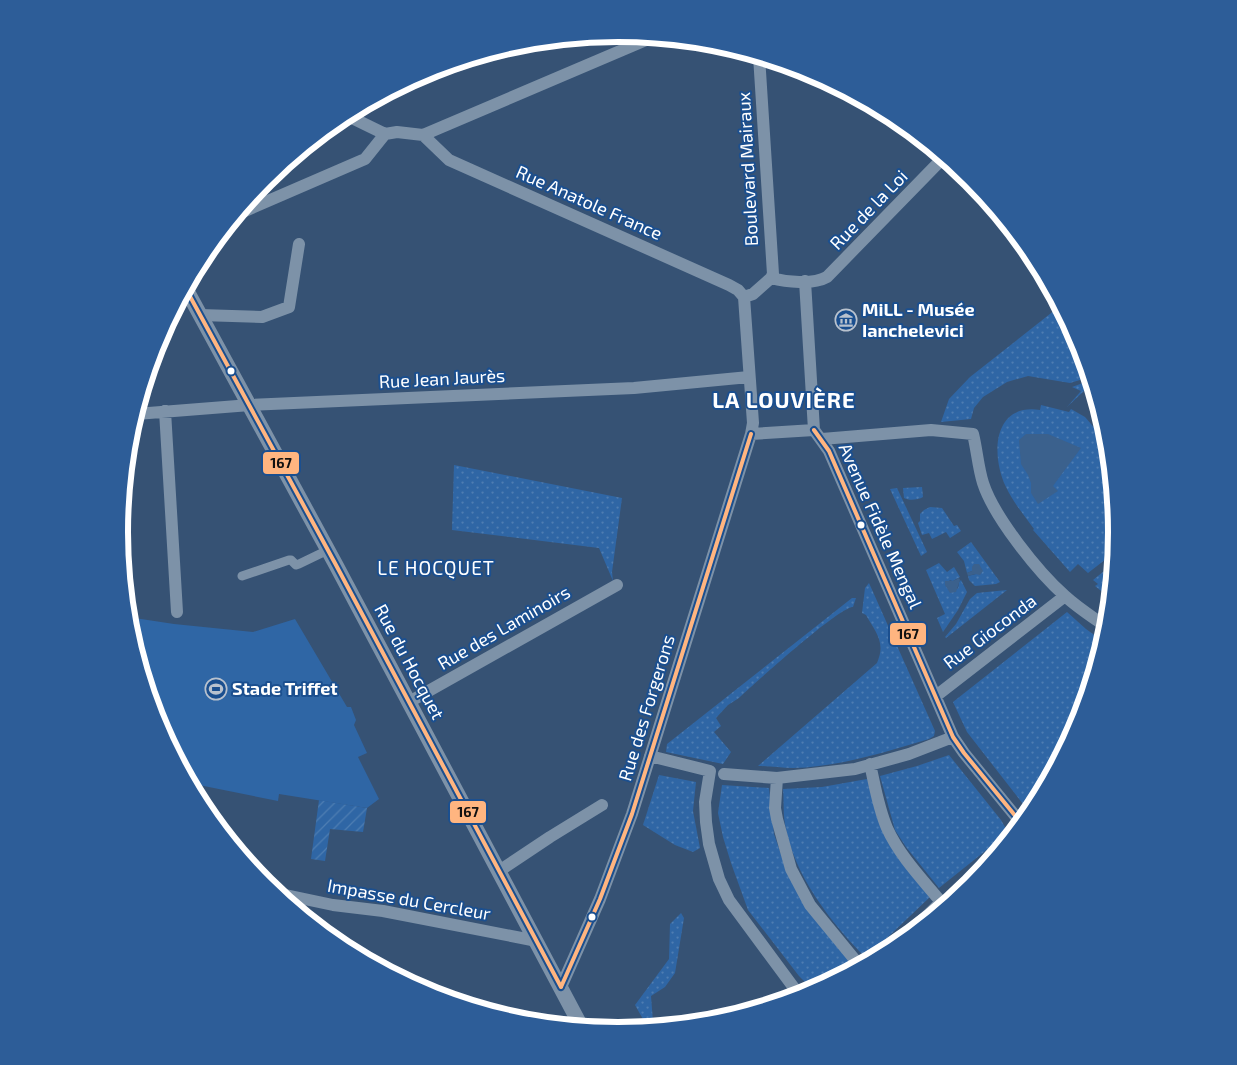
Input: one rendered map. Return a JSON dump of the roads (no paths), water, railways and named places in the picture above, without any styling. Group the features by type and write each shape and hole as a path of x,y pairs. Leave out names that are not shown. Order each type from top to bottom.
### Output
{"street":[{"path":"355,119 384,134 397,132 423,135 638,43"},
{"name":"Boulevard Mairaux","path":"759,64 772,278"},
{"path":"250,209 365,160 384,134"},
{"name":"Rue Anatole France","path":"423,135 449,160 729,285 738,290 744,297"},
{"name":"Rue de la Loi","path":"810,281 827,277 835,270 939,162"},
{"path":"200,315 262,317 288,307 299,244"},
{"path":"744,297 753,294 772,278 788,282 810,281 818,435"},
{"name":"Rue du Hocquet","path":"189,297 328,550 578,1020"},
{"name":"Rue des Forgerons","path":"561,987 600,899 632,814 751,434 753,423 744,297"},
{"name":"Rue Jean Jaurès","path":"143,413 250,405 634,388 749,377"},
{"path":"165,411 176,612"},
{"path":"751,434 818,435 931,430 973,434 983,482 990,500 1007,528 1042,573 1065,596 1100,622"},
{"name":"Avenue Fidèle Mengal","path":"818,435 835,464 954,737 964,753 1017,818"},
{"path":"242,576 289,560 296,565 328,550"},
{"name":"Rue des Laminoirs","path":"409,702 616,585"},
{"name":"Rue Gioconda","path":"936,696 1065,596"},
{"path":"724,774 777,778 855,769 909,754 954,737"},
{"path":"650,756 710,771 704,802 709,844 719,879 729,900 795,989"},
{"path":"870,764 878,802 886,827 893,840 941,902"},
{"path":"777,778 775,808 791,869 810,905 856,961"},
{"path":"499,871 602,805"},
{"name":"Impasse du Cercleur","path":"290,896 333,905 384,911 537,941"}],"place":[{"name":"MiLL - Musée Ianchelevici","path":"846,320"},
{"name":"Stade Triffet","path":"216,689"}],"district":[{"name":"LA LOUVIÈRE","path":"784,400"},
{"name":"LE HOCQUET","path":"436,568"}]}
